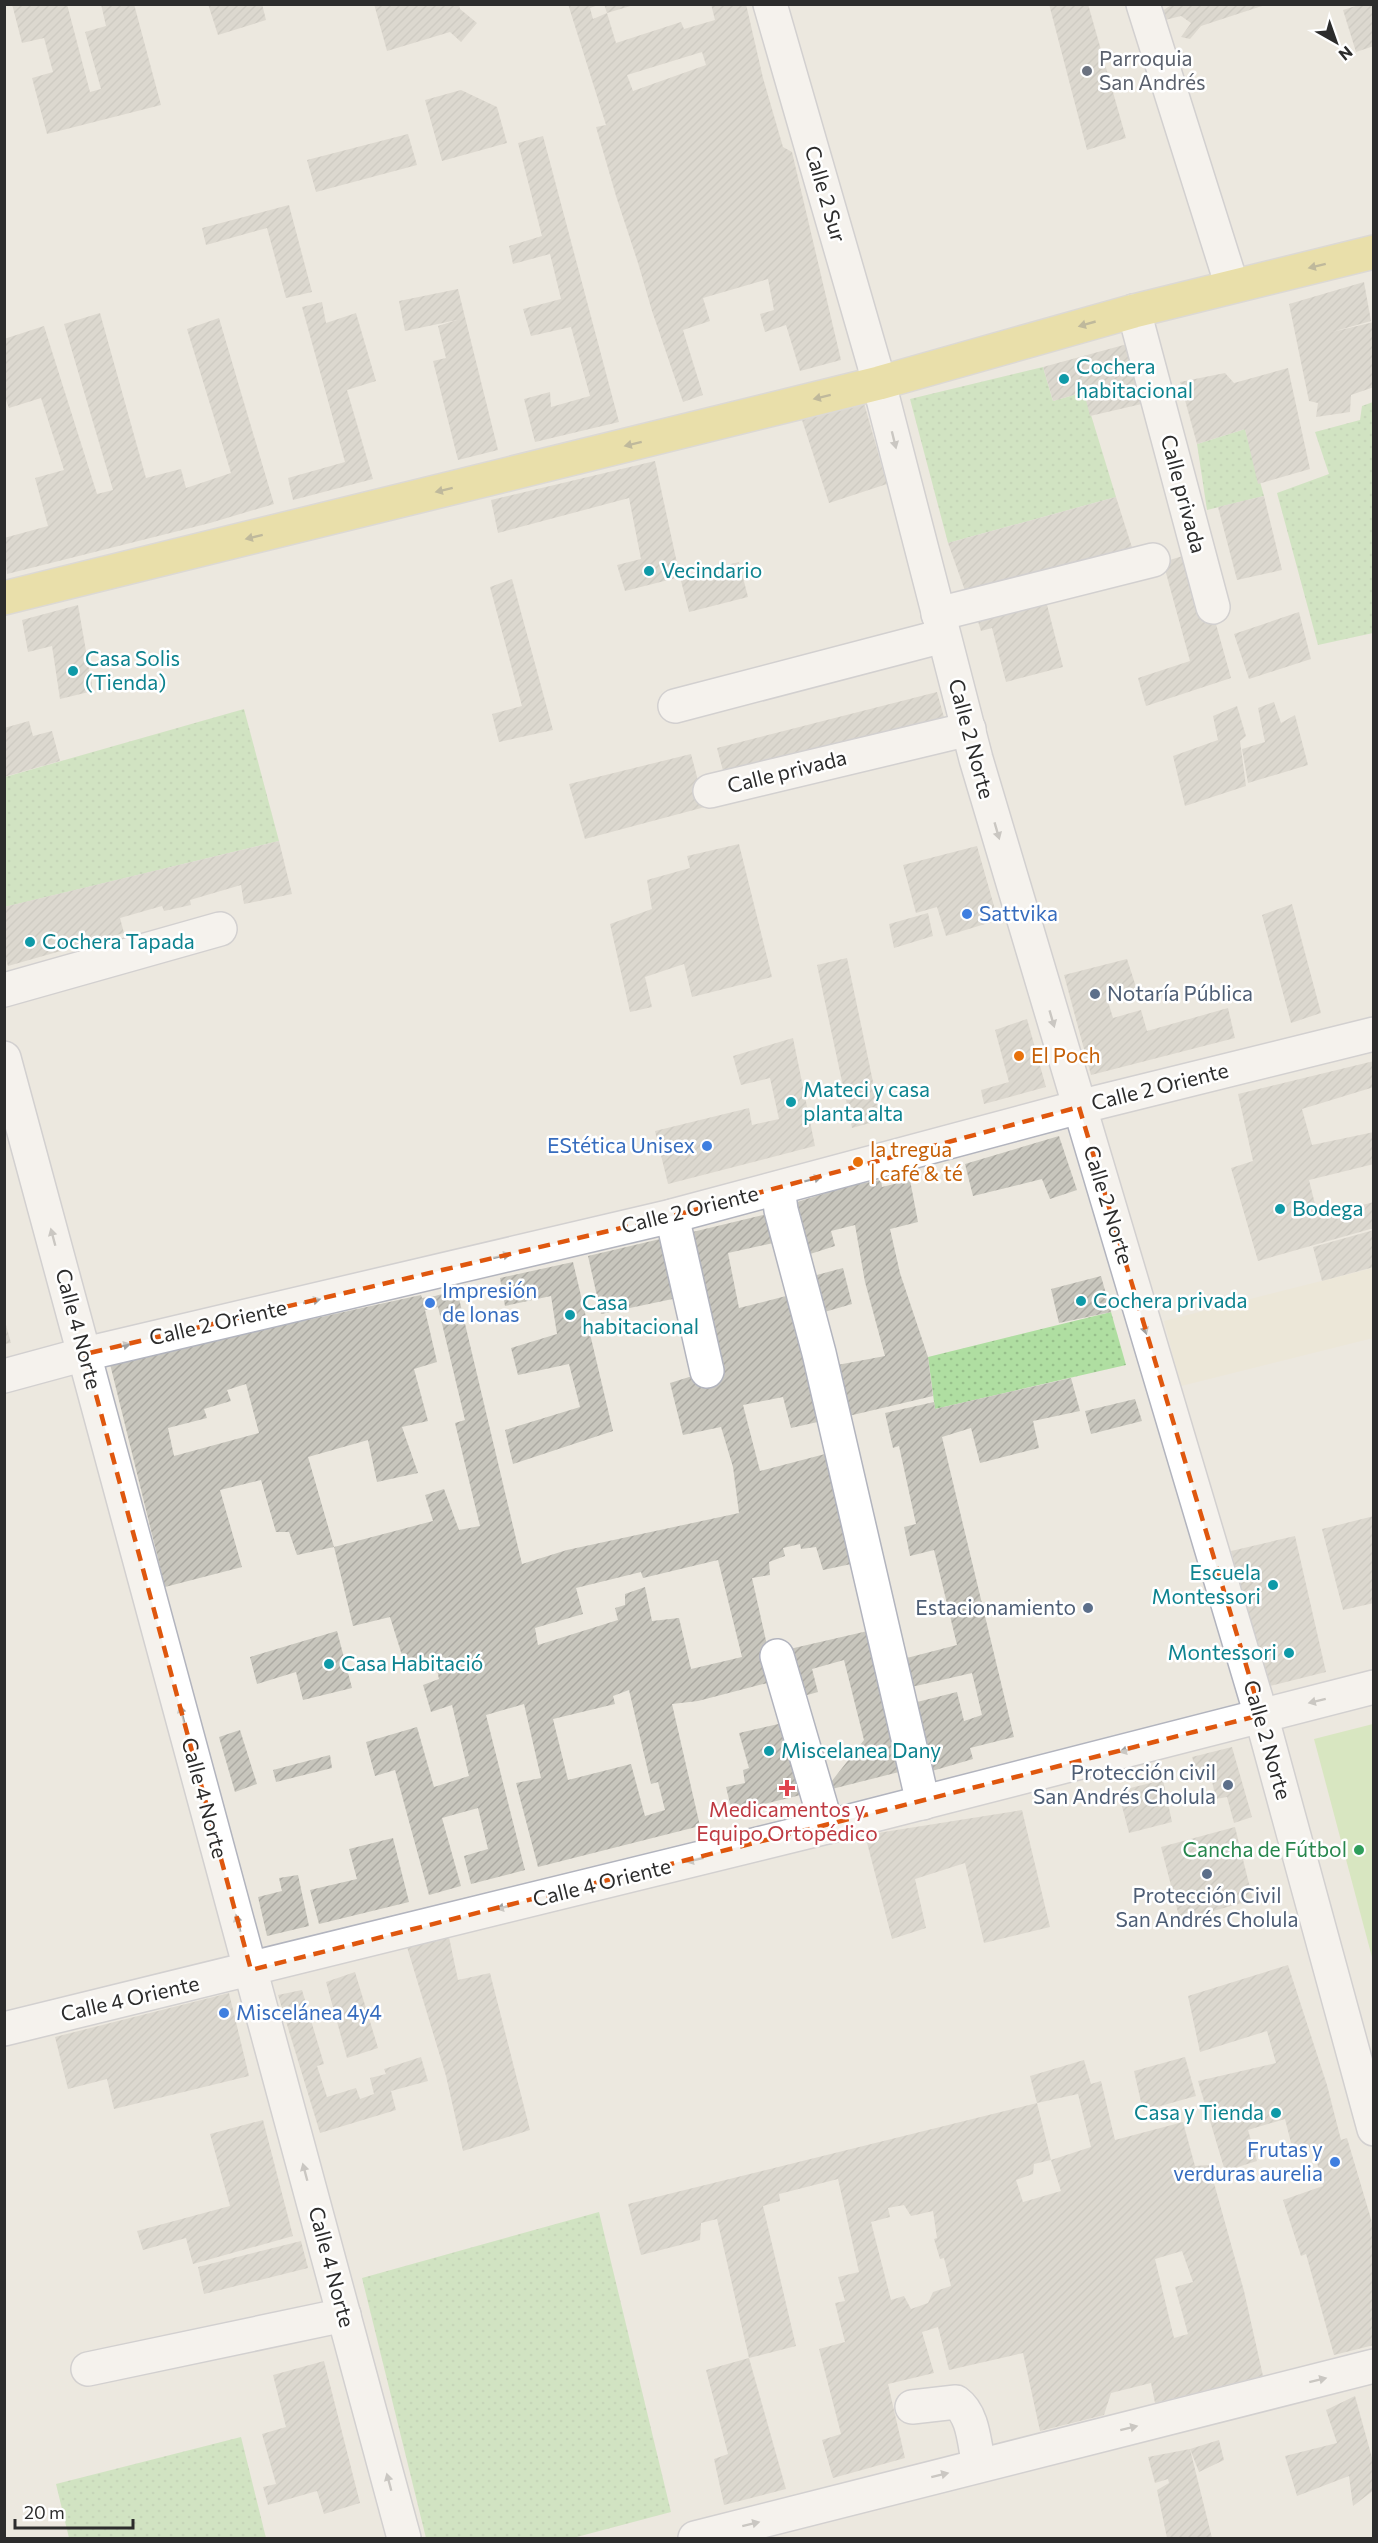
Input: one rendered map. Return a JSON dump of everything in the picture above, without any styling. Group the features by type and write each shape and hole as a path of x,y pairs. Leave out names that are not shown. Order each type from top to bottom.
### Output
{"main road":[{"path":"4,598 879,383 1134,311 1374,252"}],"street":[{"name":"Calle 2 Sur","path":"770,4 879,383"},
{"path":"1143,4 1232,286"},
{"name":"Calle privada","path":"1134,311 1213,607"},
{"name":"Calle 2 Norte","path":"879,383 969,729 1078,1107 1261,1715 1374,2129"},
{"path":"675,706 1153,560"},
{"name":"Calle privada","path":"710,791 969,729"},
{"path":"4,990 220,929"},
{"name":"Calle 2 Oriente","path":"4,1376 85,1354 672,1216 1078,1107 1374,1034"},
{"name":"Calle 4 Norte","path":"4,1058 404,2538"},
{"path":"778,1188 781,1210 819,1353 922,1803"},
{"path":"672,1216 707,1371"},
{"path":"777,1656 827,1827"},
{"name":"Calle 4 Oriente","path":"4,2029 827,1827 1374,1687"},
{"path":"88,2369 344,2315"},
{"path":"695,2538 1374,2366"},
{"path":"912,2407 956,2402 964,2408 979,2465"}],"highlighted area":[{"path":"1079,1107 1261,1715 251,1970 85,1354 672,1216"}],"shaded area":[{"path":"1373,1268 1373,1338 1181,1386 1164,1321"}],"green space":[{"path":"1043,367 1053,401 1084,392 1116,497 948,543 910,399"},
{"path":"1373,402 1373,633 1318,645 1277,493 1329,474 1315,432 1360,420 1362,406"},
{"path":"1245,429 1264,496 1207,510 1197,444"},
{"path":"244,709 279,841 5,907 5,777"},
{"path":"1111,1312 1126,1365 935,1409 928,1357"},
{"name":"Cancha de Fútbol","path":"1374,1724 1373,1961 1314,1739"},
{"path":"599,2212 671,2512 573,2538 426,2538 362,2278"},
{"path":"241,2437 266,2538 69,2538 56,2484"}],"building":[{"path":"12,4 67,4 90,92 101,89 85,32 106,26 101,4 134,4 161,105 47,134 32,78 53,72 44,38 22,43"},
{"path":"208,4 262,4 266,20 218,35"},
{"path":"374,4 459,4 460,9 477,23 461,42 450,32 387,51"},
{"path":"568,4 601,4 590,8 593,19 607,13 616,43 681,22 684,29 715,20 711,4 746,4 763,78 783,147 792,152 841,360 800,371 786,325 765,332 760,314 774,310 768,279 703,298 710,321 683,330 703,395 683,402 652,311 596,127 606,125","holes":["702,52 706,65 633,91 627,75"]},
{"path":"604,4 634,4 634,5 607,13"},
{"name":"Parroquia San Andrés","path":"1049,4 1088,4 1126,138 1087,150"},
{"path":"1173,4 1265,5 1201,26 1190,39 1181,37 1191,23 1181,16 1161,21 1159,13"},
{"path":"1362,4 1374,4 1374,46 1356,52 1343,10"},
{"path":"461,90 497,107 507,143 442,161 425,100"},
{"path":"408,134 417,165 316,192 307,160"},
{"path":"543,136 619,422 535,442 524,399 550,392 551,407 590,396 571,327 531,336 523,309 561,299 550,254 513,264 509,246 542,236 518,143"},
{"path":"289,205 312,292 286,298 267,228 206,245 202,228"},
{"path":"1364,282 1371,321 1332,332 1374,322 1374,387 1351,395 1350,412 1316,417 1318,403 1309,401 1289,304"},
{"path":"458,289 498,450 458,460 433,361 446,358 438,326 457,320 405,331 399,301"},
{"path":"322,302 326,323 356,313 376,381 347,390 373,479 293,500 288,478 345,462 302,307"},
{"path":"100,313 146,478 181,469 186,488 231,473 187,329 219,318 274,504 210,523 7,574 4,538 48,526 35,478 64,470 41,398 9,408 4,395 4,339 44,326 97,494 113,490 64,324"},
{"path":"1131,343 1146,403 1090,416 1084,392 1053,401 1043,367"},
{"path":"1288,368 1310,469 1258,484 1245,429 1197,444 1180,382 1225,373 1234,383"},
{"path":"864,403 887,484 829,503 802,420"},
{"path":"655,461 680,577 625,591 617,565 641,559 629,498 498,533 491,500"},
{"path":"1264,496 1282,570 1237,580 1218,507"},
{"path":"1116,497 1136,560 969,602 948,543"},
{"path":"1196,552 1231,678 1146,706 1138,678 1190,661 1163,562"},
{"path":"739,562 748,597 689,612 680,577"},
{"path":"512,579 553,730 499,742 492,714 522,706 490,587"},
{"path":"1045,597 1063,667 1006,682 992,628 981,631 976,615"},
{"name":"Casa Solis (Tienda)","path":"78,605 93,691 60,699 52,646 28,652 22,620"},
{"path":"1299,612 1311,659 1249,679 1234,634"},
{"path":"937,692 945,721 725,778 717,748"},
{"path":"1274,702 1281,723 1295,715 1308,765 1248,783 1242,749 1265,742 1258,708"},
{"path":"1237,706 1246,736 1240,741 1246,786 1185,806 1173,756 1218,740 1213,716"},
{"path":"29,721 33,736 52,731 60,761 4,777 4,728"},
{"path":"691,754 705,807 585,839 569,784"},
{"path":"279,841 292,894 244,904 241,885 190,900 191,905 164,911 162,906 120,918 124,933 8,966 4,953 4,907"},
{"path":"739,844 772,977 692,997 684,964 645,977 652,1007 630,1012 610,924 652,909 647,880 690,868 687,856"},
{"path":"977,846 998,920 946,936 937,907 916,913 903,865"},
{"path":"1292,904 1321,1013 1291,1023 1262,915"},
{"path":"928,913 933,936 894,948 889,924"},
{"path":"847,958 881,1120 852,1128 817,965"},
{"path":"1127,959 1137,990 1107,998 1113,1018 1141,1010 1147,1031 1228,1008 1235,1038 1091,1075 1064,975"},
{"name":"El Poch","path":"1027,1019 1046,1087 984,1104 981,1090 1009,1082 995,1030"},
{"path":"793,1038 815,1146 668,1184 655,1131 749,1108 752,1125 779,1119 770,1078 741,1085 733,1056"},
{"path":"1374,1061 1374,1087 1302,1109 1312,1145 1374,1132 1374,1164 1309,1180 1318,1216 1374,1202 1374,1228 1258,1261 1231,1168 1253,1161 1238,1094"},
{"path":"1059,1136 1077,1190 1050,1199 1042,1179 973,1196 965,1164"},
{"path":"881,1180 882,1187 910,1180 918,1222 890,1229 900,1273 928,1357 933,1396 840,1418 832,1366 885,1356 865,1282 855,1225 831,1231 835,1246 807,1255 794,1203 848,1186"},
{"path":"771,1213 778,1242 728,1253 739,1308 790,1295 822,1421 791,1428 783,1397 743,1405 760,1471 829,1453 856,1563 823,1570 816,1547 801,1549 800,1544 783,1548 785,1556 769,1562 770,1575 752,1578 775,1681 698,1701 672,1704 700,1826 538,1867 516,1783 541,1778 524,1704 486,1715 525,1870 471,1884 464,1856 488,1849 478,1808 442,1818 461,1886 429,1895 395,1770 375,1776 366,1742 417,1727 434,1787 469,1776 452,1705 431,1712 423,1685 439,1679 434,1657 405,1665 390,1617 353,1626 334,1547 297,1555 289,1532 276,1532 261,1480 220,1490 242,1567 165,1587 110,1364 235,1333 421,1295 422,1298 457,1290 522,1564 567,1550 739,1513 733,1467 721,1427 683,1435 670,1383 702,1373 680,1235","holes":["438,1307 465,1420 455,1423 480,1526 459,1530 444,1489 425,1495 433,1521 334,1547 308,1457 368,1440 377,1482 418,1473 402,1427 428,1421 414,1369 437,1362 425,1310","246,1384 259,1433 174,1456 168,1428 207,1418 204,1409 231,1401 227,1390","718,1560 742,1657 691,1669 679,1618 652,1621 645,1587 625,1594 625,1605 615,1608 618,1620 538,1645 535,1628 583,1614 576,1588 641,1572 643,1578","629,1690 651,1784 658,1782 665,1810 645,1816 631,1764 568,1780 553,1719 615,1704 613,1696"]},
{"path":"1374,1230 1374,1267 1322,1281 1313,1247"},
{"path":"673,1236 687,1296 601,1314 588,1256"},
{"path":"573,1262 613,1431 513,1464 505,1430 580,1407 569,1364 518,1375 511,1348 557,1334 551,1296 505,1306 500,1278"},
{"path":"843,1268 852,1304 821,1313 813,1276"},
{"name":"Cochera privada","path":"1101,1276 1111,1312 1059,1323 1051,1289"},
{"path":"4,1318 11,1343 4,1344"},
{"path":"1071,1378 1080,1411 1033,1421 1039,1448 980,1463 971,1428 942,1437 1014,1737 970,1748 973,1759 925,1773 909,1704 957,1692 964,1721 982,1715 972,1673 907,1688 899,1660 957,1645 934,1550 910,1556 904,1527 916,1524 899,1446 893,1448 885,1413 934,1402 935,1409"},
{"path":"1135,1399 1142,1421 1091,1434 1085,1411"},
{"path":"1374,1516 1374,1603 1343,1610 1322,1529"},
{"name":"Escuela Montessori","path":"1295,1536 1326,1672 1266,1687 1231,1551"},
{"path":"872,1630 903,1771 824,1791 864,1740 844,1660 812,1669 818,1692 793,1699 781,1651"},
{"path":"337,1631 352,1688 303,1700 296,1672 257,1684 250,1657"},
{"name":"Miscelanea Dany","path":"787,1722 805,1794 732,1812 726,1787 745,1783 743,1770 749,1768 739,1733"},
{"path":"240,1730 257,1784 235,1792 219,1737"},
{"name":"Protección civil San Andrés Cholula","path":"1232,1747 1252,1817 1234,1823 1227,1797 1216,1799 1209,1768 1197,1772 1192,1757"},
{"path":"330,1755 332,1768 276,1782 273,1770"},
{"name":"Protección Civil San Andrés Cholula","path":"1163,1780 1172,1822 1129,1833 1118,1791"},
{"path":"1022,1810 1050,1927 984,1943 965,1863 915,1879 926,1928 892,1939 865,1835"},
{"name":"Protección Civil San Andrés Cholula","path":"1235,1827 1253,1900 1180,1920 1161,1847"},
{"path":"393,1838 409,1902 319,1924 310,1890 357,1879 349,1849"},
{"path":"298,1875 309,1926 267,1936 258,1897 282,1891 279,1878"},
{"path":"449,1937 458,1980 490,1973 530,2130 463,2151 446,2076 407,1947"},
{"path":"1288,1965 1327,2085 1341,2140 1347,2138 1374,2229 1374,2345 1334,2355 1306,2254 1301,2256 1283,2200 1323,2186 1313,2147 1293,2151 1285,2119 1248,2130 1257,2161 1225,2171 1198,2081 1276,2063 1267,2031 1200,2052 1188,1996"},
{"path":"355,1972 378,2048 347,2058 326,1982"},
{"path":"302,1990 324,2064 317,2066 327,2097 356,2088 360,2099 374,2094 370,2078 386,2074 384,2069 421,2057 428,2081 391,2091 396,2110 320,2133 278,1995"},
{"path":"229,1993 249,2076 114,2109 107,2079 68,2089 55,2037"},
{"path":"1185,2057 1196,2096 1143,2111 1134,2071"},
{"path":"1084,2060 1091,2084 1101,2081 1115,2140 1183,2122 1195,2166 1209,2165 1244,2291 1263,2376 1155,2403 1151,2383 1111,2393 1104,2415 1040,2431 1023,2353 949,2370 938,2327 922,2332 934,2373 888,2384 905,2458 833,2478 822,2440 841,2434 819,2349 845,2342 835,2303 845,2301 838,2277 859,2272 838,2179 779,2194 780,2201 763,2206 796,2346 749,2358 717,2219 701,2223 700,2240 641,2255 628,2204 1037,2103 1030,2076","holes":["1078,2094 1091,2147 1051,2160 1037,2103","1051,2160 1061,2191 1023,2202 1016,2180 1033,2174 1034,2164","904,2205 911,2216 933,2211 937,2238 934,2239 940,2259 944,2258 951,2286 933,2292 928,2303 911,2309 904,2296 891,2300 871,2222 890,2217 888,2208","1182,2251 1193,2282 1175,2287 1188,2334 1174,2338 1155,2259"]},
{"path":"263,2120 293,2236 193,2264 186,2238 143,2250 137,2231 230,2206 210,2134"},
{"path":"301,2241 308,2268 204,2294 198,2267"},
{"path":"749,2358 786,2489 724,2505 714,2459 728,2454 706,2370"},
{"path":"324,2361 360,2503 324,2514 317,2491 268,2505 263,2487 276,2484 262,2434 286,2427 273,2375"},
{"path":"1355,2396 1374,2465 1374,2490 1353,2506 1349,2476 1297,2496 1285,2456 1337,2443 1326,2410"},
{"path":"1219,2440 1224,2460 1199,2472 1190,2449"},
{"path":"1190,2449 1212,2538 1167,2538 1157,2490 1169,2483 1168,2479 1155,2483 1148,2457"}],"place":[{"name":"Parroquia San Andrés","path":"1087,71"},
{"name":"Cochera habitacional","path":"1064,379"},
{"name":"Vecindario","path":"649,571"},
{"name":"Casa Solis (Tienda)","path":"73,671"},
{"name":"Sattvika","path":"967,914"},
{"name":"Cochera Tapada","path":"30,942"},
{"name":"Notaría Pública","path":"1095,994"},
{"name":"El Poch","path":"1019,1056"},
{"name":"Mateci y casa planta alta","path":"791,1102"},
{"name":"EStética Unisex","path":"707,1146"},
{"name":"la tregua | café & té","path":"858,1162"},
{"name":"Bodega","path":"1280,1209"},
{"name":"Cochera privada","path":"1081,1301"},
{"name":"Impresión de lonas","path":"430,1303"},
{"name":"Casa habitacional","path":"570,1315"},
{"name":"Escuela Montessori","path":"1273,1585"},
{"name":"Estacionamiento","path":"1088,1608"},
{"name":"Montessori","path":"1289,1653"},
{"name":"Casa Habitació","path":"329,1664"},
{"name":"Miscelanea Dany","path":"769,1751"},
{"name":"Protección civil San Andrés Cholula","path":"1228,1785"},
{"name":"Medicamentos y Equipo Ortopédico","path":"787,1788"},
{"name":"Cancha de Fútbol","path":"1359,1850"},
{"name":"Protección Civil San Andrés Cholula","path":"1207,1874"},
{"name":"Miscelánea 4y4","path":"224,2013"},
{"name":"Casa y Tienda","path":"1276,2113"},
{"name":"Frutas y verduras aurelia","path":"1335,2162"}]}
